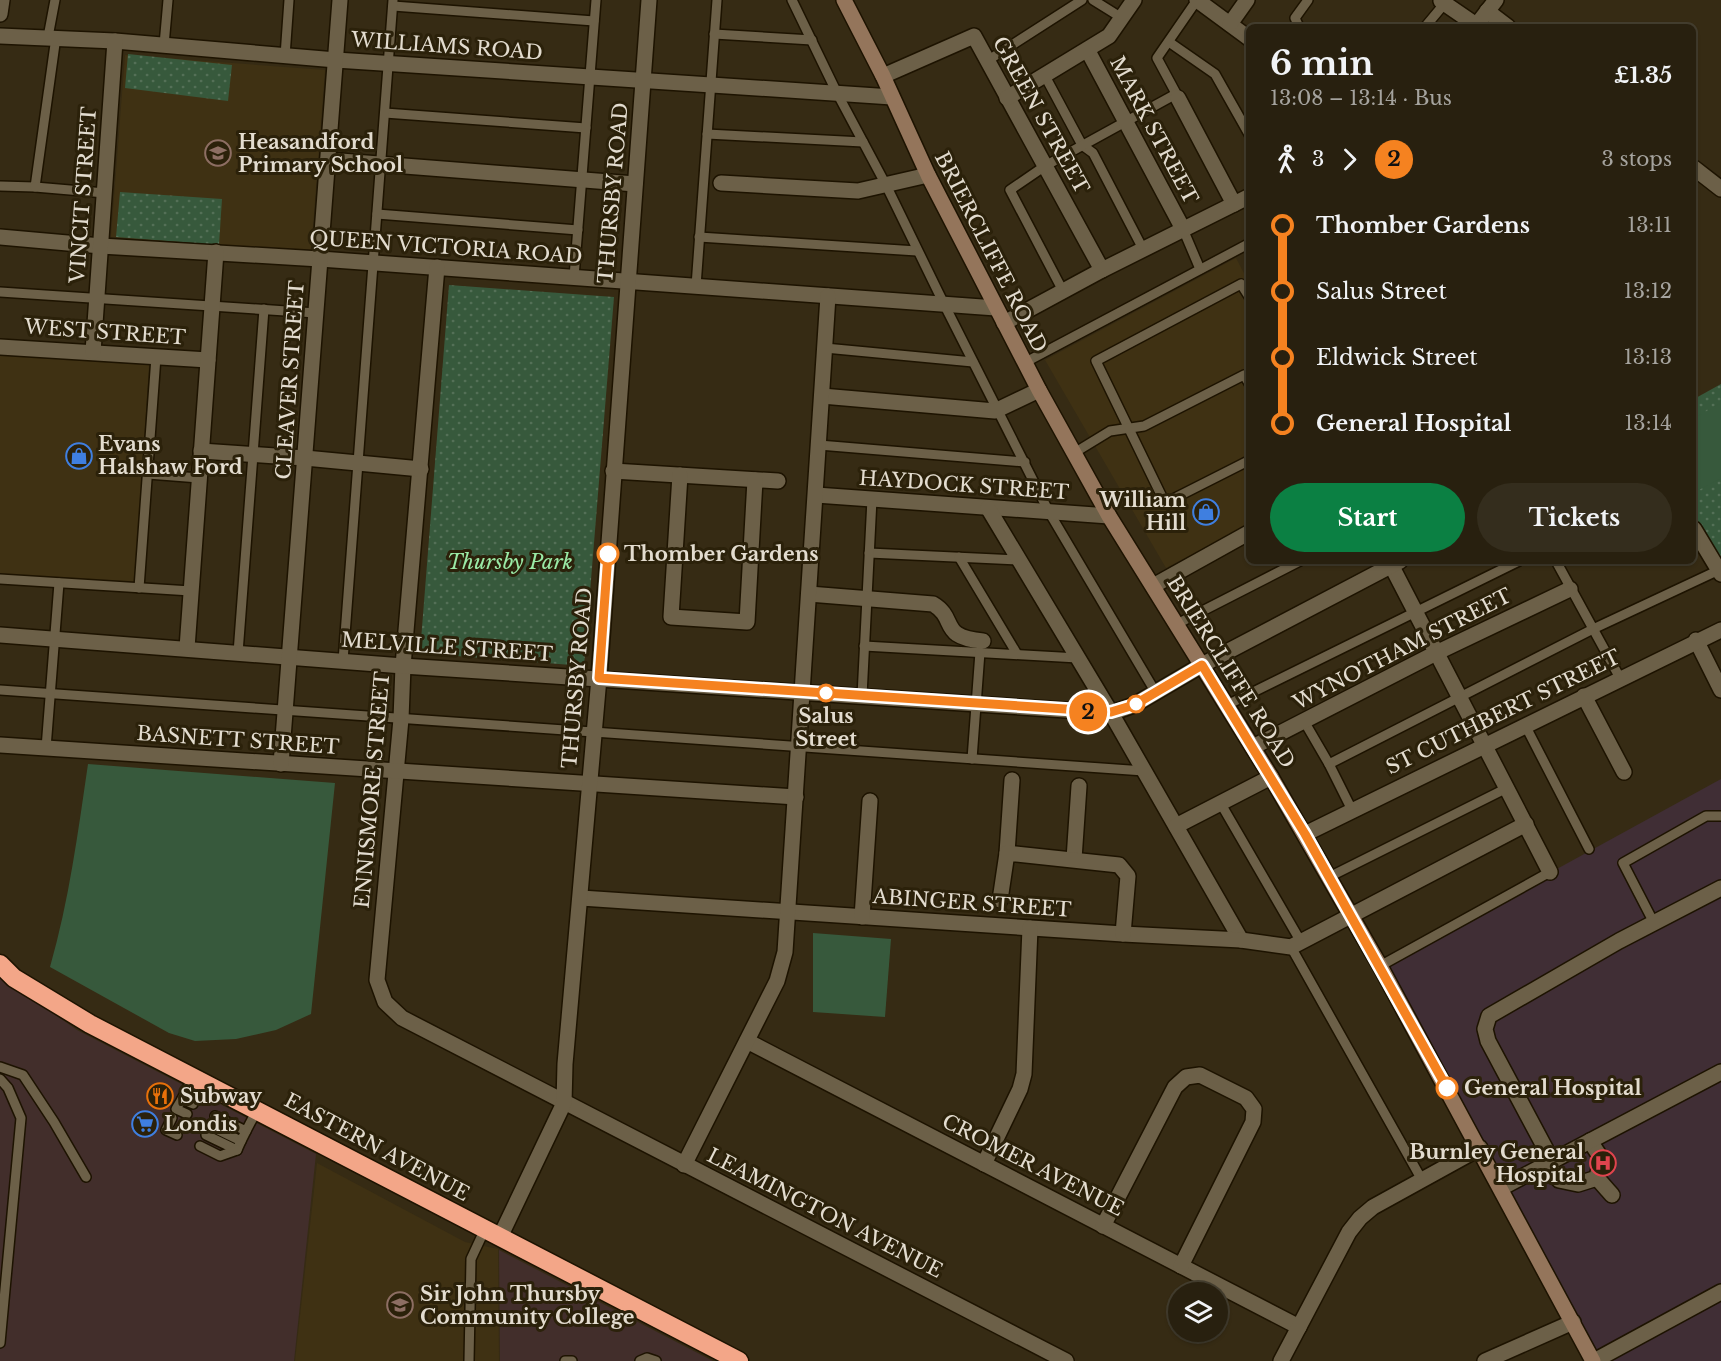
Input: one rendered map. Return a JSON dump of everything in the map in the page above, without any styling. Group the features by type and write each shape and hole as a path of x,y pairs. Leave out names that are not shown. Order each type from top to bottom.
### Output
{"highway":[{"name":"EASTERN AVENUE","path":"0,964 14,978 50,1001 739,1361"}],"street":[{"path":"0,14 3,0"},
{"name":"CLEAVER STREET","path":"281,764 340,0"},
{"name":"THURSBY ROAD","path":"492,1233 564,1103 565,1064 599,678 649,0"},
{"name":"BRIERCLIFFE ROAD","path":"844,0 883,76 928,176 1038,390 1109,516 1253,747 1352,915 1594,1361"},
{"path":"1007,98 1088,51 1109,36 1134,0"},
{"path":"1197,0 1246,36"},
{"path":"1230,24 1247,0"},
{"path":"1443,2 1473,24"},
{"path":"1477,24 1491,5 1506,24"},
{"name":"WILLIAMS ROAD","path":"0,36 115,41 388,64 892,97"},
{"name":"GREEN STREET","path":"883,76 974,36 1102,270"},
{"name":"VINCIT STREET","path":"93,352 115,41"},
{"name":"MARK STREET","path":"1088,51 1183,229"},
{"path":"1177,96 1234,204"},
{"path":"328,160 635,184"},
{"path":"1696,170 1721,189"},
{"path":"720,183 858,191 928,176"},
{"path":"1004,322 1246,198"},
{"name":"QUEEN VICTORIA ROAD","path":"0,237 996,308"},
{"path":"187,648 216,252"},
{"name":"ENNISMORE STREET","path":"437,267 403,666 397,771 377,980 385,1002 402,1018 564,1103"},
{"path":"684,1165 777,981 784,952 789,913 828,296"},
{"name":"WEST STREET","path":"0,346 207,360"},
{"path":"822,396 995,411 1038,390"},
{"path":"201,451 421,469"},
{"path":"613,471 778,481"},
{"path":"680,475 671,617 747,622 755,480"},
{"name":"HAYDOCK STREET","path":"816,495 1109,516"},
{"path":"988,508 1111,712 1241,940"},
{"path":"1696,532 1720,572"},
{"path":"1153,586 1246,534"},
{"name":"MELVILLE STREET","path":"0,635 403,666 1111,712 1134,705 1202,665 1392,564"},
{"path":"1394,564 1415,612 1550,872"},
{"name":"WYNOTHAM STREET","path":"1253,747 1437,653 1570,589"},
{"path":"809,594 933,604 942,611 951,630 981,647"},
{"name":"ST CUTHBERT STREET","path":"1305,834 1696,640 1721,630"},
{"path":"1696,640 1721,690"},
{"path":"1584,696 1624,772"},
{"name":"BASNETT STREET","path":"0,745 796,797"},
{"path":"1176,826 1271,777"},
{"path":"1000,900 1007,853 1012,780"},
{"path":"1074,859 1079,786"},
{"path":"862,917 870,801"},
{"path":"1296,945 1526,824"},
{"path":"1007,853 1119,865 1128,876 1123,934"},
{"path":"1597,1178 1578,1184 1559,1180 1488,1041 1485,1029 1490,1016 1654,923 1721,888"},
{"name":"ABINGER STREET","path":"581,898 1296,945"},
{"path":"984,1164 1020,1089 1024,1074 1030,928"},
{"name":"CROMER AVENUE","path":"747,1041 1299,1327"},
{"path":"1501,1188 1721,1072"},
{"path":"1103,1226 1175,1087 1186,1077 1200,1075 1246,1098 1254,1109 1253,1122 1181,1266"},
{"name":"LEAMINGTON AVENUE","path":"564,1103 1066,1361"},
{"path":"1590,1141 1601,1158 1597,1178"},
{"path":"1281,1361 1349,1232 1360,1218 1373,1207 1480,1148"},
{"path":"1597,1178 1612,1195"},
{"path":"1594,1361 1721,1292"},
{"path":"1485,1361 1573,1322"}],"lane":[{"path":"35,187 55,0"},
{"path":"164,45 168,0"},
{"path":"285,56 289,0"},
{"path":"574,277 596,0"},
{"path":"696,286 717,0"},
{"path":"792,0 1049,512 1156,693"},
{"path":"987,61 1082,0"},
{"path":"1093,0 1122,18"},
{"path":"1063,291 1010,190 1045,166 1082,145 1177,96 1157,58 1197,0"},
{"path":"1298,24 1295,18 1308,0"},
{"path":"1427,24 1443,2"},
{"path":"343,661 393,3 594,21"},
{"path":"714,34 812,40"},
{"path":"1169,42 1215,74 1246,129"},
{"path":"1045,76 1082,145 1093,153 1143,249"},
{"path":"385,113 586,128"},
{"path":"707,135 863,142"},
{"path":"0,186 105,193"},
{"path":"377,214 578,230"},
{"path":"1183,229 1200,269"},
{"path":"699,237 918,251"},
{"path":"1024,363 1246,245"},
{"path":"1246,292 1241,284 1096,361 1165,504 1246,462"},
{"path":"0,292 316,313"},
{"path":"238,652 264,309"},
{"path":"825,348 973,362"},
{"path":"139,588 156,357"},
{"path":"1074,453 1110,431 1144,426 1244,375 1246,378"},
{"path":"819,445 1024,462"},
{"path":"148,474 199,478"},
{"path":"862,696 872,499"},
{"path":"869,553 1019,560"},
{"path":"959,557 1017,654"},
{"path":"1177,624 1294,564"},
{"path":"1227,705 1513,564"},
{"path":"1558,564 1620,678"},
{"path":"1329,764 1593,630 1720,572"},
{"path":"0,579 191,591"},
{"path":"46,748 59,583"},
{"path":"864,646 981,647 1017,654 1078,658"},
{"path":"972,759 981,647"},
{"path":"0,690 1144,771"},
{"path":"1304,721 1352,810"},
{"path":"1525,725 1589,849"},
{"path":"1329,877 1507,788"},
{"path":"1221,804 1422,1180"},
{"path":"1654,923 1623,863 1706,816 1721,816"},
{"path":"1380,966 1550,872"},
{"path":"0,1067 23,1075 86,1177"},
{"path":"177,1135 166,1130 193,1077"},
{"path":"0,1079 8,1088 21,1118 0,1343"},
{"path":"182,1099 193,1104"},
{"path":"172,1119 185,1119 177,1109"},
{"path":"200,1146 220,1156 239,1145 257,1110"},
{"path":"215,1116 246,1131"},
{"path":"208,1130 239,1145"},
{"path":"469,1361 471,1259 492,1233"},
{"path":"640,1361 647,1358 656,1361"},
{"path":"565,1361 572,1361"}],"shaded area":[{"name":"Heasandford Primary School","path":"125,55 325,70 311,252 111,237"},
{"path":"1236,258 1246,277 1246,527 1166,568 1045,360"},
{"name":"Evans Halshaw Ford","path":"0,355 149,365 135,584 0,575"},
{"name":"Burnley General Hospital","path":"1721,779 1721,1361 1590,1361 1380,966"},
{"path":"0,972 10,983 77,1030 316,1154 294,1361 0,1361"},
{"name":"Sir John Thursby Community College","path":"317,1163 465,1242 498,1249 499,1361 295,1361"},
{"path":"499,1250 713,1361 500,1361"}],"green space":[{"path":"128,54 232,65 228,101 125,88"},
{"path":"120,192 222,199 219,245 116,237"},
{"name":"Thursby Park","path":"449,285 614,297 584,666 420,653"},
{"path":"1721,384 1721,574 1696,532 1696,398"},
{"path":"1721,403 1721,478 1697,491 1696,489 1696,417"},
{"path":"88,764 335,783 311,1014 276,1030 236,1039 195,1041 169,1033 50,967 68,892"},
{"path":"813,933 891,939 885,1017 813,1012"}],"bus line":[{"name":"2","path":"608,554 599,678 1082,712 1111,712 1134,705 1202,665 1305,834 1447,1088"}],"place":[{"name":"Heasandford Primary School","path":"218,153"},
{"name":"Evans Halshaw Ford","path":"79,456"},
{"name":"William Hill","path":"1206,512"},
{"name":"Thomber Gardens","path":"608,554"},
{"name":"Salus Street","path":"826,693"},
{"name":"General Hospital","path":"1447,1088"},
{"name":"Subway","path":"160,1096"},
{"name":"Londis","path":"145,1124"},
{"name":"Burnley General Hospital","path":"1603,1163"},
{"name":"Sir John Thursby Community College","path":"400,1305"}]}
